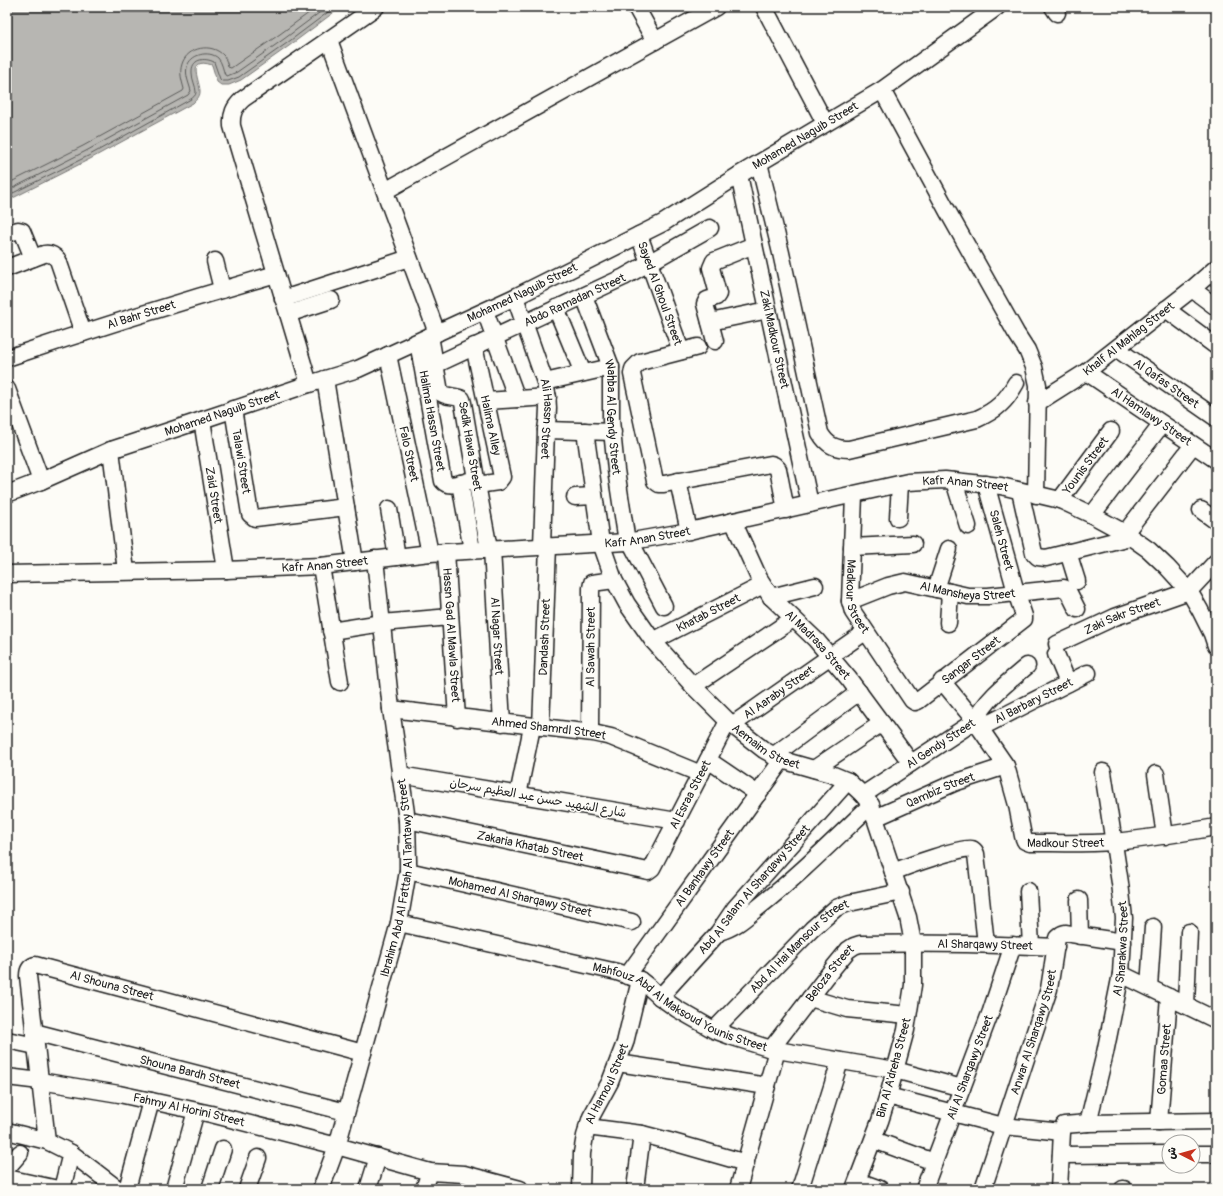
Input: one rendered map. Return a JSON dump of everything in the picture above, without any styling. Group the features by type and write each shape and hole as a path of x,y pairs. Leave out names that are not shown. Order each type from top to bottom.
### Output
{"street":[{"path":"309,384 232,126 232,114 243,99 376,7"},
{"path":"636,7 655,41"},
{"path":"385,191 716,7"},
{"path":"764,7 825,124"},
{"name":"Mohamed Naguib Street","path":"7,494 41,481 111,450 358,368 515,297 663,223 738,175 882,90 997,7"},
{"path":"330,40 409,258 428,337"},
{"path":"882,90 948,212 1027,350 1034,367 1038,385 1036,495"},
{"path":"759,163 781,253 820,433 824,441 840,449 849,449 977,419 990,413 1000,405 1009,395 1016,383"},
{"name":"Zaki Madkour Street","path":"738,175 810,504"},
{"name":"Abdo Ramadan Street","path":"435,365 624,277 710,228"},
{"path":"7,234 18,230 22,232 33,258"},
{"name":"Sayed Al Ghoul Street","path":"639,235 682,351"},
{"path":"715,341 705,302 716,297 719,293 711,268 713,263 714,261 754,245"},
{"path":"7,268 33,258 52,254 58,260 83,333"},
{"path":"285,306 409,258"},
{"path":"215,262 222,289"},
{"name":"Khalf Al Mahlag Street","path":"1037,403 1086,372 1192,289 1216,268"},
{"name":"Al Bahr Street","path":"7,358 222,289 276,274"},
{"path":"1192,289 1216,307"},
{"name":"Wahba Al Gendy Street","path":"584,296 611,367 612,432 616,470 628,542 664,606"},
{"name":"Ali Hassn Street","path":"515,297 547,390 549,413 546,430 545,546"},
{"path":"285,306 331,300"},
{"path":"556,308 583,373"},
{"path":"1166,309 1216,346"},
{"path":"710,322 768,310"},
{"path":"485,311 517,399"},
{"name":"Sedik Hawa Street","path":"428,337 440,392 445,395 455,396 462,399 476,482 490,549"},
{"name":"Halima Hassn Street","path":"428,337 443,481 444,483 450,485 476,482"},
{"name":"Halima Alley","path":"474,346 502,477 498,482 476,482"},
{"path":"698,347 640,362 636,365 632,374 655,481 661,484 771,464 778,469 786,510"},
{"name":"Al Qafas Street","path":"1116,349 1216,418"},
{"name":"Falo Street","path":"388,355 430,553"},
{"path":"486,401 517,399 547,390 583,373 611,367"},
{"name":"Al Hamlawy Street","path":"1086,372 1216,460"},
{"path":"326,379 354,562"},
{"path":"7,389 41,481"},
{"name":"Talawi Street","path":"233,409 250,514 256,518 346,507"},
{"name":"Zaid Street","path":"202,420 226,570"},
{"path":"1092,515 1162,424"},
{"path":"546,430 612,432"},
{"name":"Aemaim Street","path":"585,431 601,543 614,580 627,604 653,641 693,686 730,723 777,758 831,774 848,781 870,806 901,892 913,943"},
{"name":"Younis Street","path":"1060,500 1111,431"},
{"path":"1020,491 1034,553 1038,556 1046,558 1127,535 1193,445"},
{"path":"111,450 126,571"},
{"path":"678,481 689,531"},
{"path":"954,481 968,526"},
{"name":"Kafr Anan Street","path":"7,574 226,570 321,566 430,553 628,542 733,522 908,482 954,481 986,484 1060,500 1092,515 1127,535 1148,550 1188,591 1200,610 1215,643"},
{"name":"Halima Hassn Street","path":"460,483 472,550"},
{"path":"898,518 900,484"},
{"name":"Saleh Street","path":"986,484 1024,619"},
{"name":"Madkour Street","path":"854,495 850,600 853,612 912,700 915,702 918,701"},
{"path":"575,497 594,496"},
{"path":"389,509 397,557"},
{"path":"1201,510 1216,521"},
{"name":"Al Madrasa Street","path":"733,522 759,578 767,591 793,619 816,640 859,692 911,763"},
{"path":"852,547 913,544"},
{"name":"Dandash Street","path":"518,795 537,727 545,546"},
{"name":"Al Nagar Street","path":"490,549 502,723"},
{"path":"948,623 943,591 949,549"},
{"name":"Hassn Gad Al Mawla Street","path":"446,552 457,718"},
{"path":"1068,552 1077,581"},
{"name":"Ibrahim Abd Al Fattah Al Tantawy Street","path":"321,1189 337,1146 399,923 408,871 407,820 391,709 375,559"},
{"path":"1188,591 1216,562"},
{"path":"321,566 340,682"},
{"name":"Al Sawah Street","path":"590,732 591,588 592,583 614,580"},
{"name":"Al Mansheya Street","path":"850,600 888,586 906,582 968,596 988,596 1066,588 1076,609"},
{"name":"Khatab Street","path":"653,641 767,591 815,586"},
{"name":"Zaki Sakr Street","path":"1068,683 1057,649 1115,617 1188,591"},
{"path":"331,631 382,623 450,616"},
{"path":"693,686 793,619"},
{"name":"Sangar Street","path":"918,701 1024,619"},
{"name":"Al Aaraby Street","path":"730,723 865,632"},
{"name":"Al Gendy Street","path":"870,806 911,763 977,725 981,710 997,691 1027,666"},
{"name":"Al Barbary Street","path":"977,725 1088,673"},
{"name":"Madkour Street","path":"942,681 977,725 1006,766 1025,841 1030,843 1114,842 1165,836 1216,827"},
{"name":"Al Banhawy Street","path":"634,978 758,794 777,758 859,692"},
{"name":"Ahmed Shamrdl Street","path":"391,709 457,718 590,732 611,737 705,767 758,794"},
{"name":"Al Esraa Street","path":"652,868 730,723"},
{"path":"814,769 882,723"},
{"name":"Qambiz Street","path":"870,806 954,783 1006,766"},
{"name":"Al Sharakwa Street","path":"1088,1123 1105,1053 1121,974 1123,942 1124,918 1120,883 1103,772"},
{"path":"1156,774 1165,836"},
{"name":"شارع الشهيد حسن عبد العظيم سرحان","path":"400,775 677,821"},
{"name":"Abd Al Salam Al Sharqawy Street","path":"660,997 718,933 734,908 848,781"},
{"path":"718,933 735,925 772,897 870,806"},
{"name":"Zakaria Khatab Street","path":"407,820 648,871 652,868"},
{"path":"893,872 952,852 971,849 975,851 986,944"},
{"name":"Mohamed Al Sharqawy Street","path":"408,871 632,922"},
{"path":"1028,891 1031,946"},
{"name":"Abd Al Hai Mansour Street","path":"714,1030 812,929 836,908 849,903 901,892"},
{"path":"1078,900 1080,936"},
{"name":"Mahfouz Abd Al Maksoud Younis Street","path":"399,923 617,972 634,978 649,986 660,997 683,1013 714,1030 739,1039 774,1049 895,1070 962,1088"},
{"path":"1149,987 1153,927"},
{"path":"1186,1005 1189,932"},
{"name":"Anwar Al Sharqawy Street","path":"983,1189 1049,989 1057,938 1065,933 1123,942"},
{"name":"Al Sharqawy Street","path":"913,943 1056,947"},
{"name":"Beloza Street","path":"774,1049 810,998 848,950 860,944 913,943"},
{"name":"Bin Al A'dreha Street","path":"856,1185 874,1140 906,1030 913,985 913,943"},
{"name":"Ali Al Sharqawy Street","path":"924,1189 991,1011 1013,945"},
{"name":"Al Shouna Street","path":"47,1141 28,973 30,968 35,965 363,1053"},
{"path":"1121,974 1216,1020"},
{"name":"Al Hamoul Street","path":"581,1189 582,1154 585,1136 592,1117 610,1082 625,1043 634,978"},
{"name":"Gomaa Street","path":"1159,1122 1169,997"},
{"path":"810,998 847,1009 908,1015"},
{"name":"Shouna Bardh Street","path":"7,1040 35,1039 346,1112"},
{"path":"738,1189 767,1086 774,1049"},
{"path":"800,1189 840,1061"},
{"path":"618,1063 767,1086"},
{"name":"Fahmy Al Horini Street","path":"7,1077 119,1094 196,1111 337,1146"},
{"path":"888,1096 1003,1126 1063,1128 1088,1123 1216,1121"},
{"path":"127,1189 151,1101"},
{"path":"174,1189 196,1111"},
{"path":"588,1127 642,1134 746,1163"},
{"path":"1059,1189 1063,1128"},
{"path":"7,1131 47,1141 70,1152 118,1189"},
{"path":"635,1189 642,1134"},
{"path":"874,1140 934,1162"},
{"path":"337,1146 430,1172 464,1174 520,1189"},
{"path":"210,1189 223,1149"},
{"path":"62,1189 70,1152"},
{"path":"7,1168 20,1153"},
{"path":"1061,1155 1161,1154"},
{"path":"1201,1154 1216,1154"},
{"path":"368,1189 378,1157"},
{"path":"247,1189 258,1158"},
{"path":"424,1189 430,1172"},
{"path":"7,1178 58,1189"},
{"path":"856,1185 880,1189"}],"water":[{"path":"7,7 341,7 241,80 229,85 221,85 217,82 212,65 204,63 199,64 196,72 200,94 193,103 90,159 7,201"}]}
